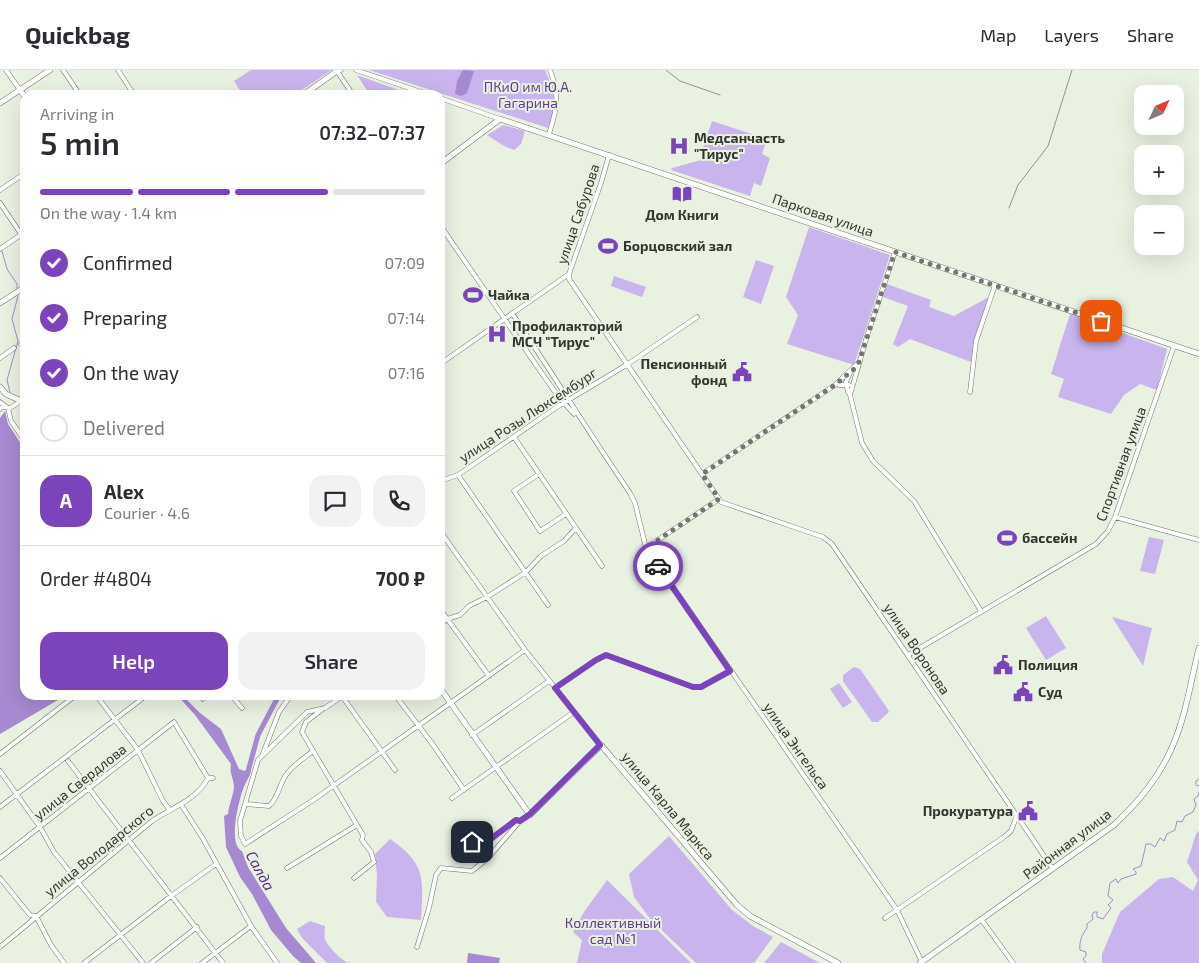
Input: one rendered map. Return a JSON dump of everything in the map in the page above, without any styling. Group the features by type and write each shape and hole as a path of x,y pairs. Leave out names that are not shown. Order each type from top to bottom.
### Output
{"main road":[{"path":"0,104 50,70"},
{"path":"310,90 338,70"},
{"path":"445,160 500,119"},
{"name":"Парковая улица","path":"500,119 1199,354"},
{"path":"2,302 20,290"},
{"path":"0,387 6,394 19,400"},
{"name":"Районная улица","path":"921,962 1114,825 1138,802 1158,774 1173,746 1181,722 1199,648"},
{"path":"445,695 495,768 530,814 600,745"},
{"name":"улица Карла Маркса","path":"600,745 736,905 750,916 838,963"}],"street":[{"path":"6,70 20,90"},
{"path":"63,70 77,90"},
{"path":"118,70 131,90"},
{"path":"338,70 350,90"},
{"path":"356,70 415,90"},
{"path":"549,134 557,108 555,83 550,70"},
{"name":"Парковая улица","path":"445,100 500,119"},
{"name":"улица Сабурова","path":"445,361 569,274 600,188 609,155"},
{"path":"0,190 20,176"},
{"path":"0,203 20,229"},
{"name":"улица Энгельса","path":"445,232 563,402 582,423"},
{"path":"0,249 20,235"},
{"path":"849,394 895,252"},
{"path":"569,274 569,279 719,499 646,548"},
{"path":"970,392 976,341 995,285"},
{"path":"0,294 2,302"},
{"name":"улица Энгельса","path":"512,314 633,498 646,548 897,910 921,962"},
{"name":"улица Розы Люксембург","path":"445,479 458,475 563,402 628,364 697,317"},
{"name":"Спортивная улица","path":"908,656 1096,544 1105,536 1115,517 1174,346"},
{"path":"0,358 14,348"},
{"path":"859,362 847,379 846,385 862,444 873,461 914,501 981,611"},
{"path":"702,474 837,383 853,370"},
{"path":"847,379 852,384"},
{"path":"837,383 847,379"},
{"path":"837,383 852,384"},
{"path":"837,383 849,394"},
{"path":"0,409 10,408 18,403 19,400"},
{"path":"0,402 8,408 12,421 20,433"},
{"path":"514,437 602,566"},
{"path":"539,474 514,491 540,531 566,514"},
{"path":"458,475 548,605"},
{"name":"улица Воронова","path":"719,499 725,504 829,540 1054,869"},
{"path":"1115,517 1199,540"},
{"path":"447,619 460,615 470,606 526,572 542,556 564,542 576,528"},
{"name":"улица Карла Маркса","path":"445,538 526,650 600,745"},
{"path":"445,616 489,676"},
{"path":"288,700 280,712 256,767 239,829 245,844 335,785 526,650"},
{"path":"555,688 606,655 693,687 701,687 730,671"},
{"path":"472,735 550,681"},
{"path":"0,754 70,700"},
{"path":"100,700 138,750 169,809"},
{"path":"0,807 140,700"},
{"path":"235,700 242,708"},
{"path":"337,700 306,722 302,732 335,785 334,789 357,825 362,835 362,840 371,852 374,862 354,878"},
{"path":"345,700 395,770"},
{"path":"399,700 464,790"},
{"path":"261,758 307,712 325,708"},
{"path":"452,798 574,712"},
{"name":"улица Свердлова","path":"0,858 90,790 174,722 210,778 182,806"},
{"path":"246,804 269,806 274,802 286,775 297,763 313,751"},
{"path":"68,761 128,842 197,927 223,963"},
{"path":"0,771 40,827 54,852 143,963"},
{"path":"182,806 202,837 251,926 278,963"},
{"name":"улица Володарского","path":"0,947 78,881 169,809 182,806"},
{"path":"417,947 429,908 436,875 441,868 465,872 472,871 488,858 520,821 530,814"},
{"path":"885,918 1004,837 1011,831 1017,815"},
{"path":"463,848 472,842 478,848 516,820 520,821"},
{"path":"286,868 357,825"},
{"path":"84,963 216,864"},
{"path":"0,878 30,914 36,916 51,945 64,963"},
{"path":"981,919 1013,963"},
{"path":"202,963 251,926"},
{"path":"151,963 197,927"}],"green space":[{"path":"251,70 332,70 302,90 240,90 234,81"},
{"name":"ПКиО им Ю.А. Гагарина","path":"369,70 545,70 553,92 553,113 548,128 445,95 445,90 431,90"},
{"path":"357,75 398,90 367,90"},
{"path":"712,121 767,139 762,154 770,158 761,186 754,183 750,196 671,170 672,168 701,160 701,153"},
{"path":"503,125 525,131 521,144 514,150 487,135"},
{"path":"809,227 890,255 854,365 787,344 798,315 786,297"},
{"path":"756,260 774,266 761,304 743,297"},
{"path":"614,276 646,287 642,297 611,286"},
{"path":"887,284 931,300 929,307 954,316 989,297 974,340 971,362 910,339 898,347 893,344 908,306 883,297"},
{"path":"1070,314 1167,349 1157,390 1140,384 1124,395 1111,414 1058,397 1064,379 1051,374"},
{"path":"1149,537 1164,540 1155,574 1140,571"},
{"path":"1046,616 1066,648 1046,660 1026,628"},
{"path":"1112,617 1152,628 1143,666"},
{"path":"854,667 860,669 889,712 878,722 872,722 843,681 843,675"},
{"path":"839,683 852,702 843,708 830,689"},
{"path":"1199,831 1199,963 1102,963 1102,954 1120,912 1159,879 1173,877 1193,891 1198,880 1187,862 1196,834"},
{"path":"669,836 732,910 753,926 773,937 754,963 696,963 651,920 634,897 629,874"},
{"path":"390,839 402,848 417,865 422,883 421,920 387,917 376,902 377,876 375,854"},
{"name":"Коллективный сад №1","path":"607,880 691,963 577,963 582,940 573,932 584,912"},
{"path":"310,921 325,926 325,937 332,950 349,963 327,963 302,938 297,929"},
{"path":"781,942 820,963 764,963"}],"shaded area":[{"path":"463,70 474,71 467,93 461,96 455,94 457,81"},
{"path":"5,411 8,424 20,442 20,700 58,700 0,734 0,418"},
{"path":"182,700 187,700 221,729 239,769 245,771 248,768 251,771 238,806 235,833 238,847 242,851 248,867 286,928 316,963 301,963 293,956 271,930 252,894 240,877 226,847 224,816 228,814 234,787 231,764 195,715"},
{"path":"468,953 500,958 499,963 467,963"}],"waterway":[{"path":"2,251 7,269 17,284 17,288"},
{"path":"10,392 7,380 18,341 12,319 18,296"},
{"name":"Салда","path":"247,775 258,735 276,700"},
{"path":"1199,779 1196,781 1196,785 1199,786"},
{"path":"1086,963 1083,959 1086,956 1086,952 1080,950 1081,938 1087,928 1087,924 1093,919 1092,915 1094,912 1097,912 1097,917 1103,919 1111,908 1108,905 1113,900 1108,896 1110,883 1116,879 1118,883 1121,879 1136,874 1133,869 1141,866 1146,844 1151,844 1155,847 1160,838 1164,841 1167,834 1175,830 1177,821 1182,822 1185,816 1193,812 1196,805 1194,799 1198,796 1199,792"}],"railway":[{"path":"666,70 680,81 720,95"},
{"path":"1009,208 1018,185 1048,146 1072,70"}],"way so far":[{"path":"658,566 646,548 719,499 702,474 835,385 854,369 859,362 895,252 1101,321"}],"place":[{"name":"Медсанчасть \"Тирус\"","path":"679,146"},
{"name":"Дом Книги","path":"682,194"},
{"name":"Борцовский зал","path":"608,246"},
{"name":"Чайка","path":"473,295"},
{"name":"Профилакторий МСЧ \"Тирус\"","path":"497,334"},
{"name":"Пенсионный фонд","path":"742,372"},
{"name":"бассейн","path":"1007,538"},
{"name":"Полиция","path":"1003,665"},
{"name":"Суд","path":"1023,692"},
{"name":"Прокуратура","path":"1028,811"}],"route":[{"path":"472,842 478,848 516,820 520,821 530,814 600,745 555,688 601,656 606,655 624,661 693,687 701,687 730,671 658,566"}]}
